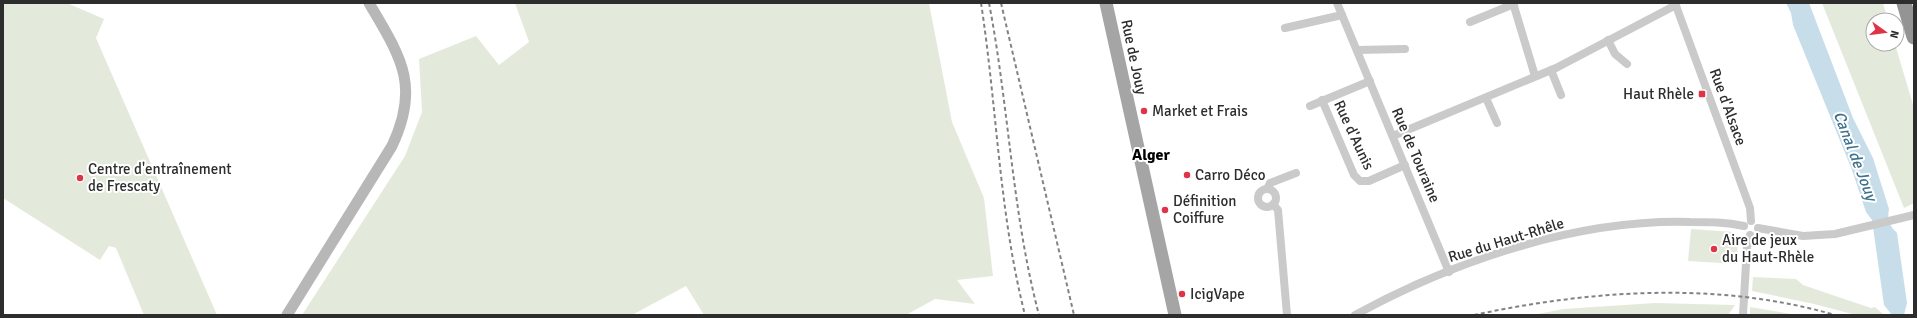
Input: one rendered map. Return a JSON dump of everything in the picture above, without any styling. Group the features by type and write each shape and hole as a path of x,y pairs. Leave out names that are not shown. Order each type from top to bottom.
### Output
{"highway":[{"path":"1904,3 1914,37"}],"main road":[{"path":"286,315 392,146 400,129 405,111 405,76 401,63 391,41 369,3"},
{"name":"Rue de Jouy","path":"1106,3 1174,310"},
{"path":"282,315 296,300"}],"street":[{"name":"Rue de Touraine","path":"1337,3 1449,272"},
{"path":"1470,22 1514,4 1535,76"},
{"path":"1393,136 1550,70 1675,4"},
{"name":"Rue d'Alsace","path":"1675,4 1750,208 1752,221"},
{"path":"1285,28 1342,15"},
{"path":"1608,40 1615,54 1627,64"},
{"path":"1357,50 1405,49"},
{"path":"1550,70 1561,95"},
{"name":"Rue d'Aunis","path":"1310,106 1370,80"},
{"path":"1486,98 1497,123"},
{"name":"Rue d'Aunis","path":"1322,100 1354,174 1360,181 1368,181 1405,165"},
{"path":"1267,189 1274,194 1275,200 1269,207 1264,207 1258,201 1260,192 1267,189 1270,183 1296,172"},
{"path":"1273,204 1278,210 1287,315"},
{"path":"1750,234 1745,231 1744,226 1748,222 1752,221 1758,228 1803,236 1835,234 1914,215"},
{"name":"Rue du Haut-Rhêle","path":"1355,315 1391,296 1449,272 1536,242 1619,225 1677,221 1721,222 1744,226"},
{"path":"1750,234 1754,234 1758,228"},
{"path":"1743,315 1747,247 1750,234"}],"green space":[{"name":"Centre d'entraînement de Frescaty","path":"3,3 67,3 104,19 96,38 217,315 144,315 116,248 109,246 100,260 3,198"},
{"path":"515,3 929,3 952,122 984,198 993,276 957,280 975,304 935,299 906,315 704,315 686,286 632,315 302,315 405,156 422,112 419,59 476,36 499,65 529,42"},
{"path":"1822,3 1883,3 1886,12 1865,12 1865,52 1897,52 1914,108 1914,203 1904,208"},
{"name":"Aire de jeux du Haut-Rhèle","path":"1691,229 1734,232 1738,237 1737,264 1688,261"},
{"path":"1753,277 1796,279 1803,285 1871,308 1875,307 1884,315 1856,315 1814,304 1752,291"},
{"path":"1655,303 1735,305 1728,315 1533,315 1563,309"},
{"path":"1750,307 1797,315 1750,315"}],"water":[{"name":"Canal de Jouy","path":"1786,3 1809,3 1853,118 1873,158 1889,209 1889,222 1897,233 1907,303 1904,315 1892,315 1884,305 1872,220 1866,212 1852,170 1793,25 1791,13"}],"railway":[{"path":"981,3 1009,238 1025,315"},
{"path":"989,3 996,42 1023,238 1039,315"},
{"path":"1001,3 1074,315"},
{"path":"1474,315 1519,306 1564,300 1609,295 1655,293 1700,293 1746,297 1791,304 1835,315"}],"place":[{"name":"Haut Rhèle","path":"1702,94"},
{"name":"Market et Frais","path":"1144,111"},
{"name":"Carro Déco","path":"1187,175"},
{"name":"Centre d'entraînement de Frescaty","path":"80,178"},
{"name":"Définition Coiffure","path":"1165,210"},
{"name":"Aire de jeux du Haut-Rhèle","path":"1714,249"},
{"name":"IcigVape","path":"1182,294"}],"district":[{"name":"Alger","path":"1151,155"}]}
